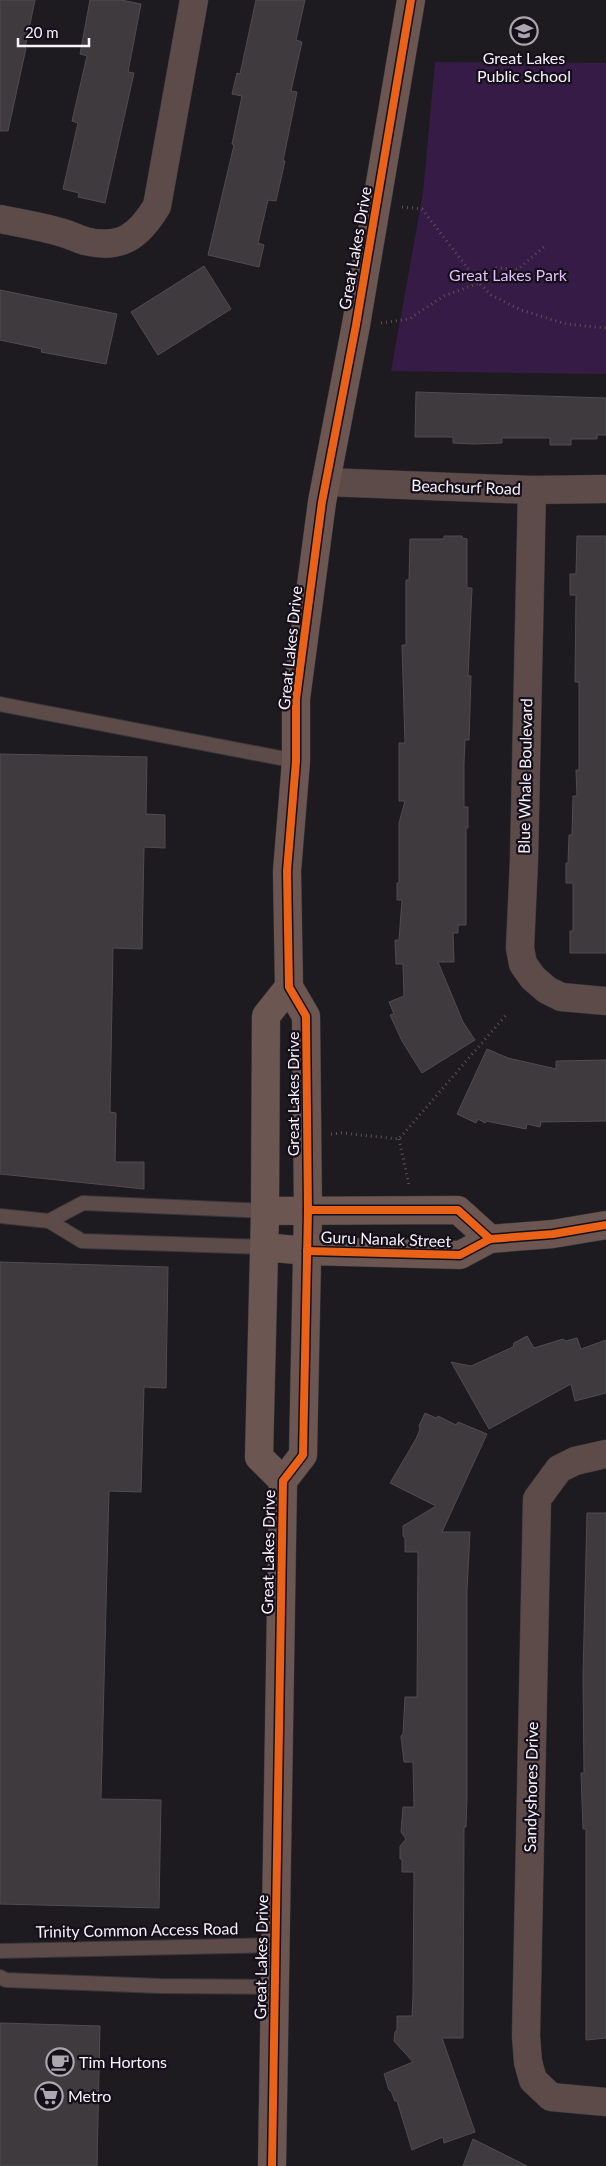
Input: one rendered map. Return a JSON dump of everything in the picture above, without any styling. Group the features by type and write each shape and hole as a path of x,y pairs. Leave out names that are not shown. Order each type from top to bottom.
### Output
{"street":[{"path":"0,219 58,231 85,241 107,244 129,239 146,224 157,206 194,0"},
{"name":"Great Lakes Drive","path":"272,2166 284,1481 303,1455 308,1210 306,1016 289,987 287,871 296,761 296,699 326,482 356,325 412,0"},
{"name":"Beachsurf Road","path":"326,482 532,490 606,489"},
{"name":"Blue Whale Boulevard","path":"532,490 524,860 520,948 522,964 547,990 561,997 606,1001"},
{"name":"Great Lakes Drive","path":"284,1481 259,1457 266,1211 266,1016 289,987"},
{"name":"Guru Nanak Street","path":"266,1211 458,1210 490,1240"},
{"name":"Guru Nanak Street","path":"264,1247 307,1251 460,1255 490,1240 553,1234 606,1225"},
{"name":"Sandyshores Drive","path":"606,1454 575,1462 559,1469 537,1499 526,2036 528,2062 533,2080 551,2098 606,2102"}],"lane":[{"path":"0,704 296,761"},
{"path":"49,1221 83,1203 266,1211"},
{"path":"0,1216 49,1221 82,1241 264,1247"},
{"name":"Trinity Common Access Road","path":"0,1951 276,1945"},
{"path":"0,1977 6,1980 160,1986 274,1987"}],"path":[{"path":"376,205 422,209 479,283 491,295 521,310 566,324 606,328"},
{"path":"356,325 409,319 444,296 479,283 496,268 518,269 545,246"},
{"path":"399,1139 506,1015"},
{"path":"306,1137 341,1133 399,1139"},
{"path":"399,1139 409,1184 401,1210"}],"green space":[{"name":"Great Lakes Park","path":"435,62 606,63 606,374 391,371 423,193"}],"building":[{"path":"0,0 35,0 8,131 0,131"},
{"path":"90,0 121,0 141,4 128,72 134,73 105,203 78,197 79,193 63,189 78,123 72,121 87,56 80,54"},
{"path":"256,0 305,0 296,40 302,42 291,91 297,92 276,201 268,200 258,243 264,245 259,267 208,255 234,145 232,144 242,96 232,94 237,73 240,74"},
{"path":"204,266 231,309 158,355 131,312"},
{"path":"0,290 117,314 106,364 41,352 42,349 0,340"},
{"path":"416,392 606,398 606,435 597,435 597,439 571,439 571,445 550,445 550,438 502,438 502,443 474,444 453,443 453,437 415,437"},
{"path":"444,536 462,536 462,538 467,539 467,588 472,588 468,676 471,676 469,740 465,740 464,763 464,807 468,807 468,828 466,828 466,925 458,925 458,933 453,933 454,962 438,962 463,1022 475,1040 422,1073 402,1041 390,1015 394,1014 389,1002 404,996 403,964 396,964 395,940 399,940 402,900 397,900 397,883 399,883 399,823 405,801 399,801 399,743 405,743 402,645 406,645 406,580 409,580 410,539 444,539"},
{"path":"577,536 606,536 606,953 570,953 570,931 573,931 573,883 566,883 566,863 568,863 569,835 572,835 573,796 577,796 576,770 579,770 579,682 575,682 576,595 570,595 570,574 576,574"},
{"path":"0,754 147,757 146,814 165,815 165,848 144,847 142,949 113,948 110,1112 116,1113 115,1162 144,1162 144,1189 0,1174"},
{"path":"487,1049 508,1058 556,1069 556,1061 606,1060 606,1121 541,1122 540,1127 527,1124 526,1129 486,1121 485,1123 478,1119 476,1123 457,1114"},
{"path":"0,1262 168,1267 166,1388 144,1387 141,1492 109,1491 101,1799 161,1800 159,1908 0,1904"},
{"path":"527,1336 534,1348 563,1339 566,1341 577,1338 581,1349 606,1340 606,1393 575,1401 571,1384 489,1429 451,1362 471,1366 513,1347 514,1343"},
{"path":"425,1413 436,1418 438,1416 456,1425 458,1422 487,1434 442,1532 470,1532 467,1590 467,1798 466,1827 464,1827 463,2038 442,2038 475,2132 444,2143 443,2137 412,2150 397,2101 395,2101 389,2090 384,2074 413,2062 394,2041 397,2030 397,2016 412,2016 413,1996 414,1872 402,1872 400,1846 406,1839 401,1832 403,1807 414,1807 413,1762 404,1762 401,1736 403,1734 405,1697 417,1697 418,1552 405,1552 403,1526 436,1506 390,1483 416,1439"},
{"path":"587,1513 606,1513 606,2038 586,2040 586,1829 583,1829 581,1773 584,1773 583,1676"},
{"name":"Metro","path":"0,2023 100,2026 97,2166 0,2166"},
{"path":"473,2139 527,2166 463,2166"}],"cycle path":[{"path":"272,2166 283,1481 303,1455 308,1210 306,1016 289,987 287,871 296,761 296,699 322,502 356,325 411,0"},
{"path":"308,1210 458,1210 490,1239"},
{"path":"307,1251 460,1255 490,1239 553,1234 606,1225"}],"place":[{"name":"Great Lakes Public School","path":"524,31"},
{"name":"Tim Hortons","path":"60,2062"},
{"name":"Metro","path":"49,2096"}]}
